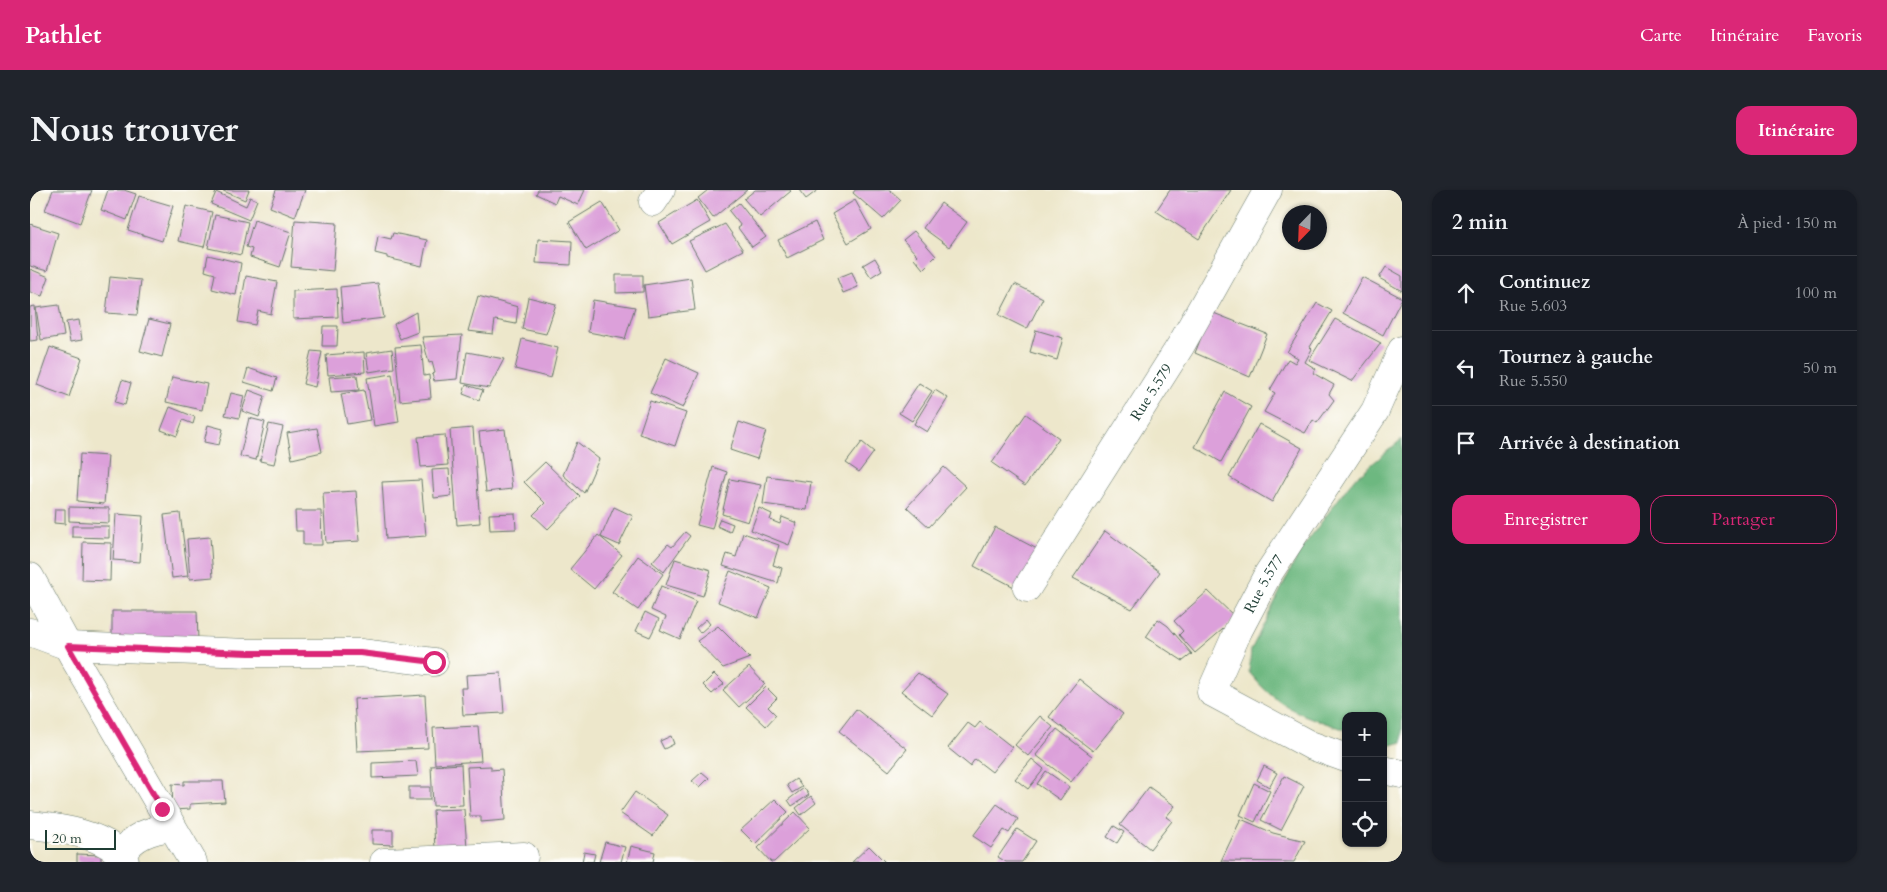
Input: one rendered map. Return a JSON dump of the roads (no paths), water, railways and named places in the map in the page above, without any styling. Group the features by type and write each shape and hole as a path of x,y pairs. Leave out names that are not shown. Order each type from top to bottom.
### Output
{"street":[{"name":"Rue 5.579","path":"1027,588 1181,345 1268,190"},
{"name":"Rue 5.577","path":"1343,757 1310,745 1211,692 1238,631 1268,574 1375,412 1402,350"},
{"path":"30,576 68,646 193,862"},
{"path":"30,632 68,646 249,653 360,653 434,662"},
{"path":"1387,771 1402,774"},
{"path":"30,825 84,834 107,845 123,859 126,847 135,839 151,830 172,827"},
{"path":"384,862 524,856"}]}
